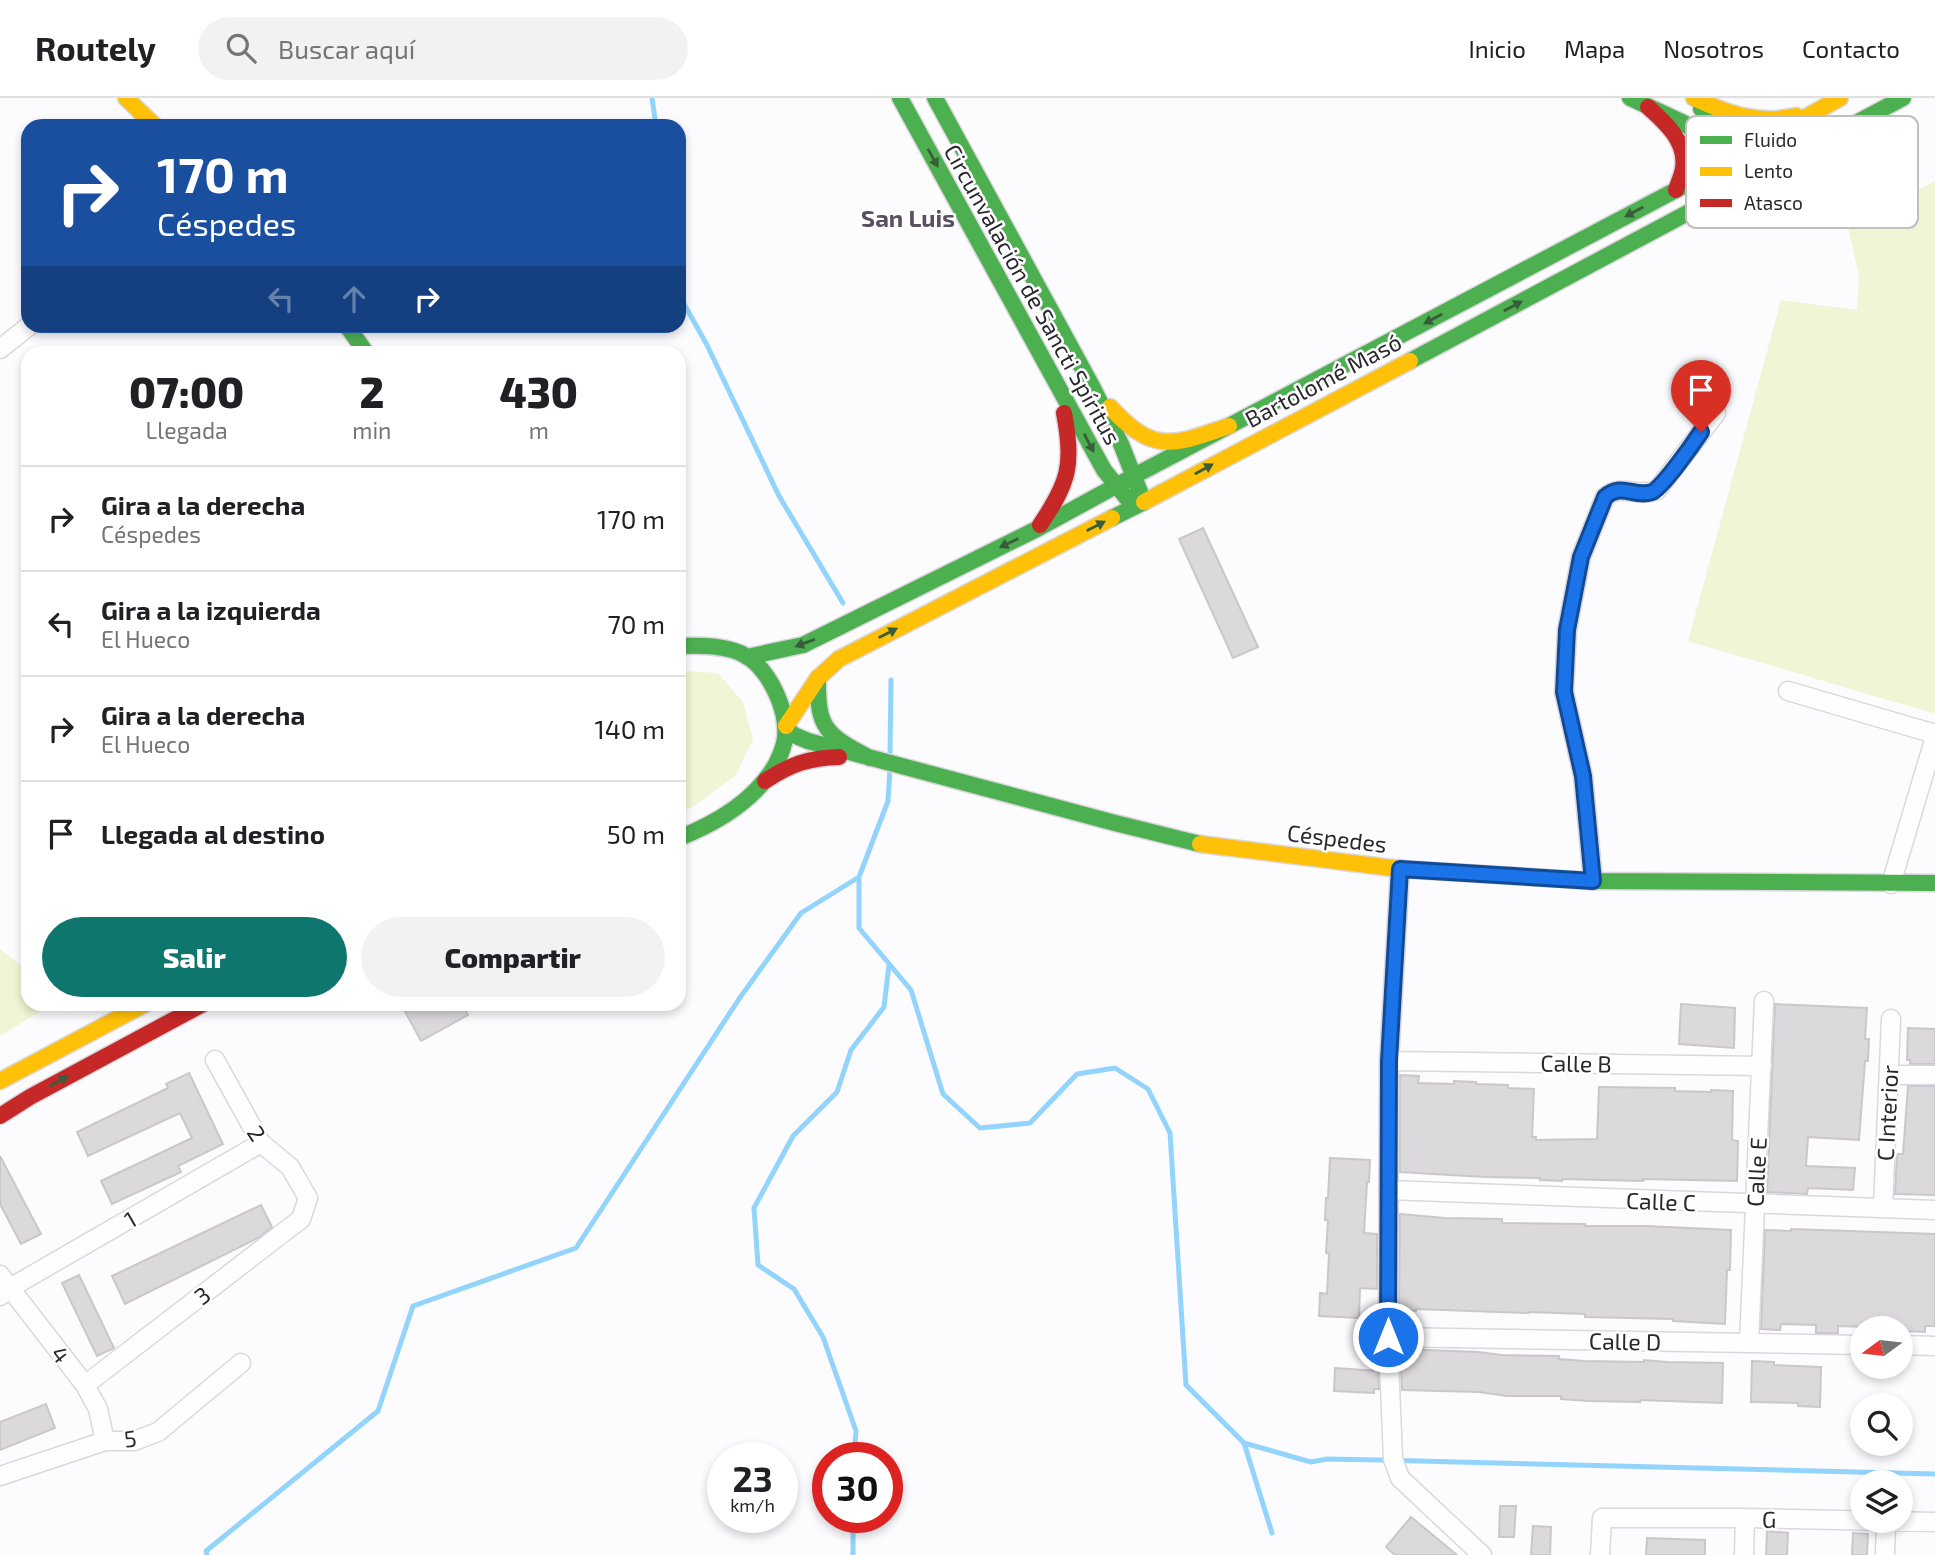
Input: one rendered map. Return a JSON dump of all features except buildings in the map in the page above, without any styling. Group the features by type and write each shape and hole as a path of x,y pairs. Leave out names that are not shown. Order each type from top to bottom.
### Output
{"main road":[{"path":"126,98 148,119"},
{"name":"Circunvalación de Sancti Spíritus","path":"900,98 1104,470 1116,485 1139,504"},
{"name":"Circunvalación de Sancti Spíritus","path":"935,98 1092,386 1134,476 1139,504"},
{"path":"1630,98 1686,125"},
{"path":"1682,98 1712,116"},
{"path":"1694,98 1735,116"},
{"name":"Bartolomé Masó","path":"1808,116 1840,98"},
{"name":"Bartolomé Masó","path":"1869,116 1903,98"},
{"path":"1648,107 1674,134 1683,154 1684,167 1676,190"},
{"path":"1797,116 1822,108"},
{"name":"Bartolomé Masó","path":"747,657 803,645 1037,529 1686,184"},
{"name":"Bartolomé Masó","path":"764,782 785,743 786,727 818,678 839,659 1139,504 1686,213"},
{"path":"1037,529 1058,500 1069,475 1070,441 1060,399 1045,361"},
{"path":"1092,386 1137,433 1155,440 1181,442 1229,426"},
{"path":"686,646 717,647 747,657 764,675 773,690 782,709 786,727"},
{"path":"818,678 818,716 824,725 833,738 874,759"},
{"name":"Céspedes","path":"786,727 796,736 808,741 1209,846 1400,869 1593,881 1935,883"},
{"name":"Céspedes","path":"764,782 790,764 813,757 874,759"},
{"path":"686,836 735,810 764,782"},
{"path":"0,1081 132,1011"},
{"path":"0,1116 30,1097 190,1011"}],"street":[{"path":"0,349 21,332"},
{"path":"1593,881 1583,776 1564,692 1567,630 1581,557 1605,497 1612,491 1619,490 1643,494 1657,490 1716,413"},
{"path":"1788,691 1935,735 1891,884"},
{"path":"1400,869 1389,1061 1388,1337 1394,1462 1400,1478 1482,1555"},
{"name":"Calle E","path":"1749,1343 1764,1001"},
{"name":"C Interior","path":"1883,1207 1891,1018"},
{"name":"2","path":"215,1060 261,1143 290,1167 308,1198"},
{"name":"Calle B","path":"1389,1061 1762,1066"},
{"path":"1889,1075 1935,1075"},
{"name":"1","path":"3,1287 261,1143"},
{"name":"Calle C","path":"1388,1190 1935,1210"},
{"name":"3","path":"85,1385 301,1219 308,1198"},
{"name":"4","path":"3,1287 85,1385 98,1409 105,1441"},
{"name":"Calle D","path":"1388,1337 1850,1345"},
{"path":"1913,1345 1935,1346"},
{"name":"5","path":"0,1476 105,1441 134,1441 158,1432 241,1363"},
{"name":"G","path":"1600,1555 1602,1518 1850,1521"},
{"path":"1744,1555 1745,1518"},
{"name":"G","path":"1913,1522 1935,1522"},
{"path":"1885,1555 1886,1533"}],"green space":[{"path":"1935,181 1935,714 1688,641 1781,300 1857,310 1859,276 1848,228 1918,228 1918,190"},
{"path":"686,671 718,673 743,702 753,739 736,775 686,810"},
{"path":"0,949 21,966 21,1011 40,1011 0,1036"}],"waterway":[{"path":"652,98 655,119"},
{"path":"686,308 707,345 779,496 843,603"},
{"path":"890,756 891,680"},
{"path":"890,769 888,801 859,877 859,928 911,990 943,1094 980,1128 1030,1123 1077,1074 1115,1068 1148,1089 1170,1133 1186,1385 1244,1443 1272,1533"},
{"path":"207,1555 206,1551 378,1411 413,1306 576,1248 739,999 801,913 859,877"},
{"path":"855,1442 856,1431 823,1337 794,1289 758,1265 754,1208 793,1136 837,1092 851,1050 884,1007 889,965"},
{"path":"1244,1443 1311,1462 1327,1459 1380,1460 1935,1474"},
{"path":"853,1533 853,1555"}],"traffic: fast":[{"path":"900,98 1104,470 1134,507"},
{"path":"935,98 1121,444 1144,502 1112,518"},
{"path":"1630,98 1686,125"},
{"path":"1869,116 1903,98"},
{"path":"1701,109 1711,116"},
{"path":"1134,476 1686,184"},
{"path":"1410,361 1686,214"},
{"path":"352,333 361,346"},
{"path":"747,657 803,645 1037,529 1134,476"},
{"path":"686,646 724,648 748,657 771,683 781,705 785,727 779,758 757,789 721,818 686,835"},
{"path":"818,678 820,709 828,729 844,743 870,758"},
{"path":"786,729 808,741 1200,844"},
{"path":"1515,876 1593,881 1935,883"}],"traffic: slow":[{"path":"126,98 148,119"},
{"path":"1694,98 1744,116"},
{"path":"1808,116 1840,98"},
{"path":"1144,502 1410,361"},
{"path":"1110,407 1139,433 1165,442 1193,438 1229,426"},
{"path":"786,726 818,678 839,659 1112,518"},
{"path":"1200,844 1400,869 1515,876"},
{"path":"0,1081 132,1011"}],"traffic: jam":[{"path":"1648,107 1668,126 1682,150 1683,168 1676,190"},
{"path":"1040,525 1057,497 1067,472 1069,446 1064,413"},
{"path":"765,781 800,763 839,757"},
{"path":"0,1116 30,1097 190,1011"}],"district":[{"name":"San Luis","path":"908,217"}],"route":[{"path":"1388,1337 1389,1061 1400,869 1593,881 1583,776 1564,692 1567,630 1581,557 1605,497 1612,491 1619,490 1643,494 1657,490 1701,432"}]}
